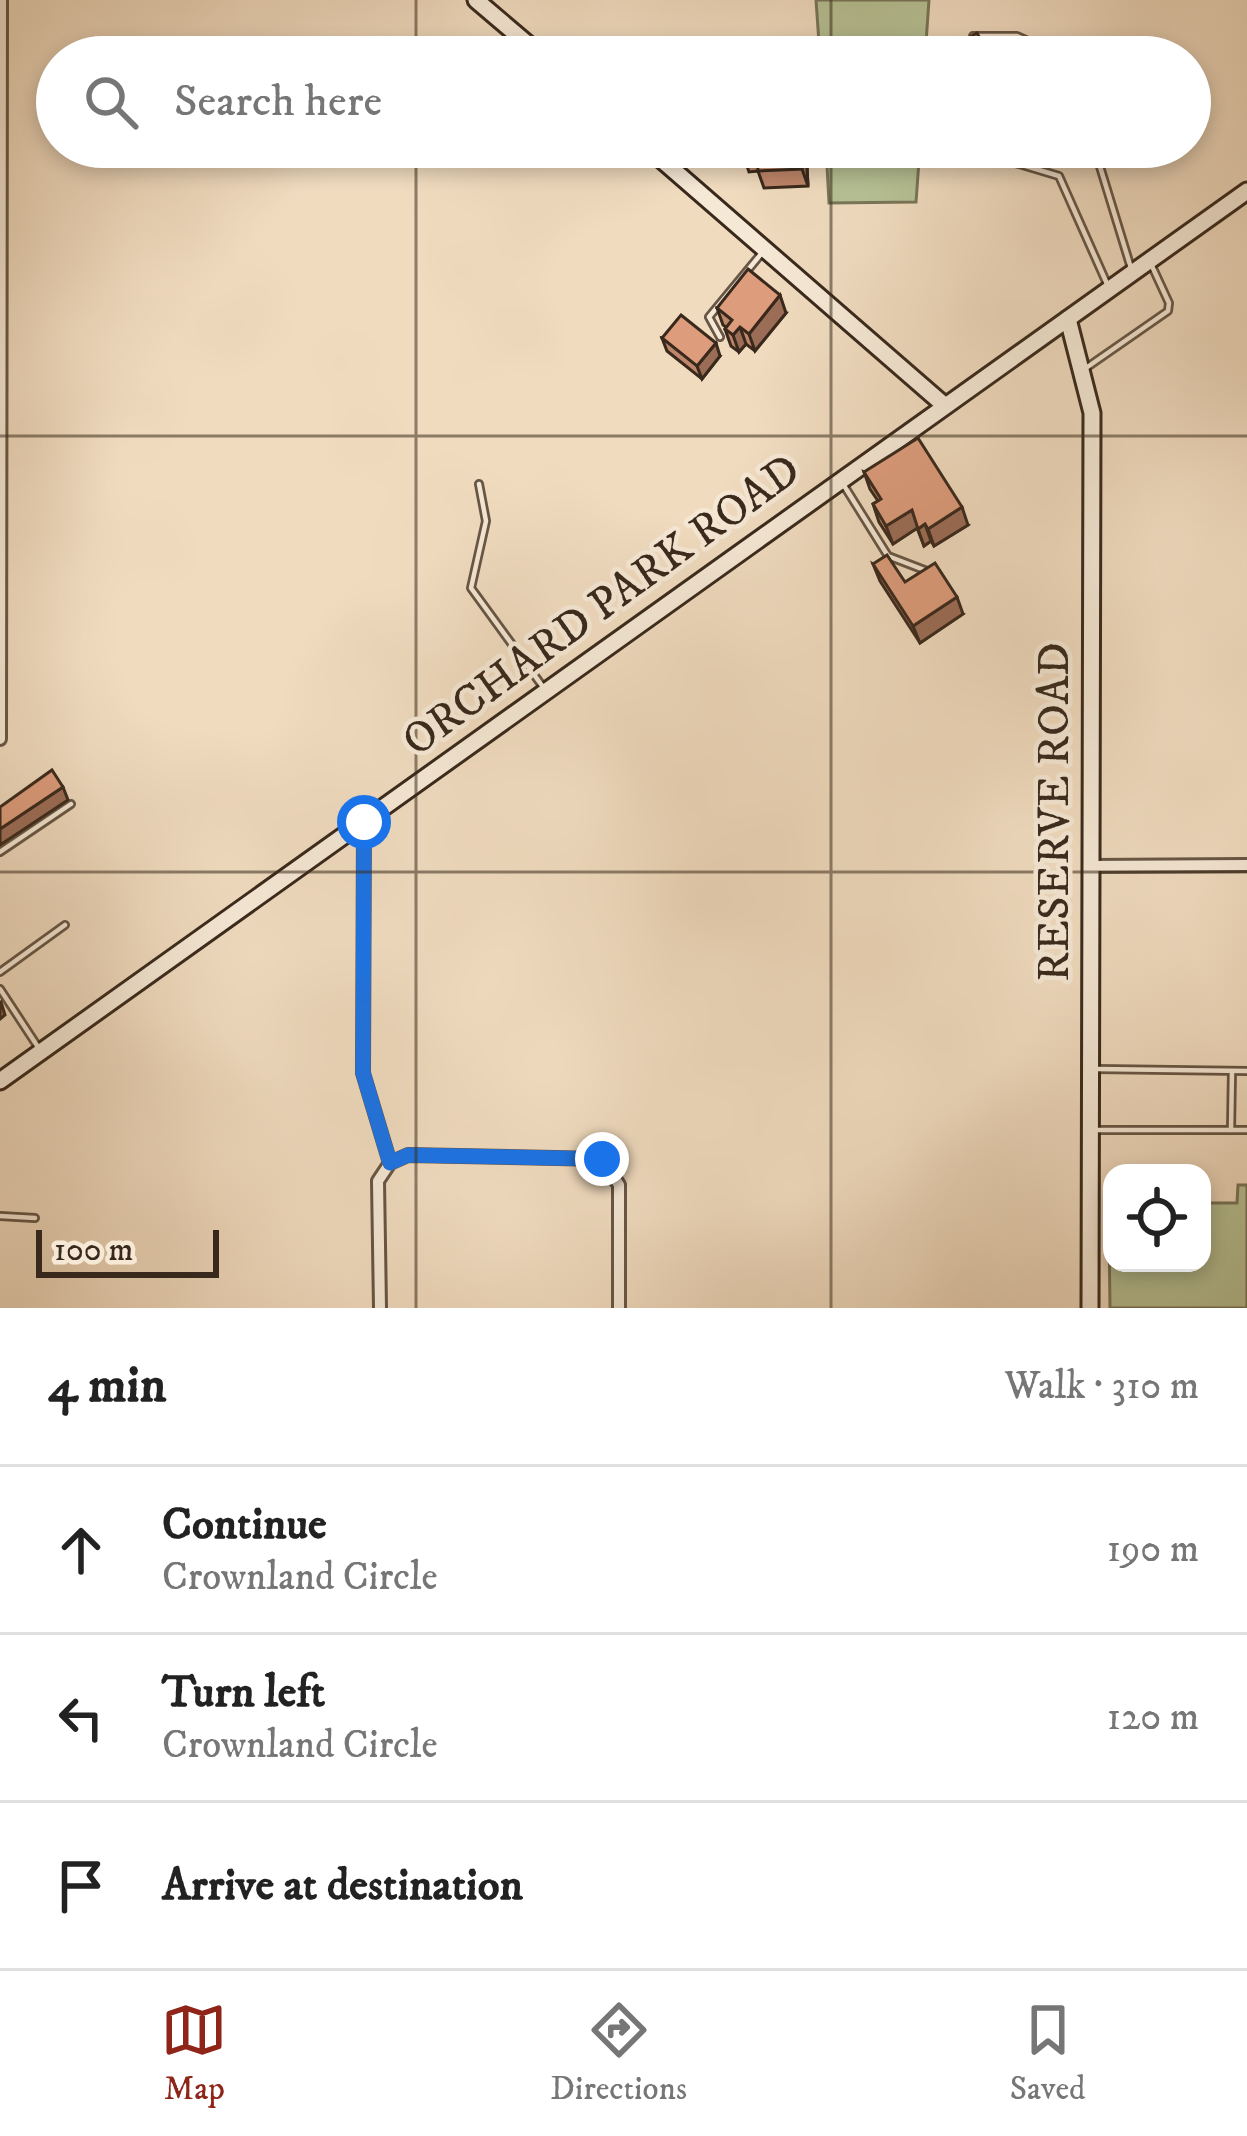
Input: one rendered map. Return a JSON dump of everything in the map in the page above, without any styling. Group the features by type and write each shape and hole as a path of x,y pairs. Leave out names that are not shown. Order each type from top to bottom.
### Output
{"main road":[{"path":"476,0 518,36"},
{"path":"671,168 944,405"},
{"name":"ORCHARD PARK ROAD","path":"0,1082 1247,190"},
{"name":"RESERVE ROAD","path":"1068,319 1092,413 1090,1308"}],"street":[{"path":"0,739 1,0"},
{"path":"364,822 363,1073 390,1163"},
{"path":"1090,866 1247,865"},
{"path":"380,1308 378,1181 390,1163 408,1155 602,1159 619,1185 619,1308"}],"lane":[{"path":"974,36 1008,36"},
{"path":"1032,168 1059,176 1109,289"},
{"path":"1100,168 1132,273"},
{"path":"720,337 709,317 765,250"},
{"path":"1082,371 1168,311 1169,303 1150,260"},
{"path":"840,479 887,556 931,573"},
{"path":"479,484 486,521 472,588 546,690"},
{"path":"0,852 70,804"},
{"path":"0,972 65,925"},
{"path":"0,989 41,1052"},
{"path":"1090,1069 1247,1071"},
{"path":"1231,1130 1232,1071"},
{"path":"1090,1130 1247,1130"},
{"path":"0,1216 35,1218"}],"green space":[{"path":"816,0 929,0 926,36 819,36"},
{"path":"827,168 918,168 916,202 829,203"},
{"path":"1238,1185 1247,1185 1247,1308 1110,1308 1110,1272 1211,1272 1211,1203 1237,1203"}],"building":[{"path":"748,269 780,295 749,334 740,327 733,335 725,329 732,320 717,308"},
{"path":"681,315 716,343 697,366 662,338"},
{"path":"918,438 962,507 928,529 925,524 918,529 912,510 886,526 873,504 881,499 864,472"},
{"path":"887,555 905,582 935,563 957,597 913,626 873,564"},
{"path":"52,770 63,787 0,829 0,807"}],"route":[{"path":"364,822 363,1073 390,1163 408,1155 591,1155 602,1159"}]}
